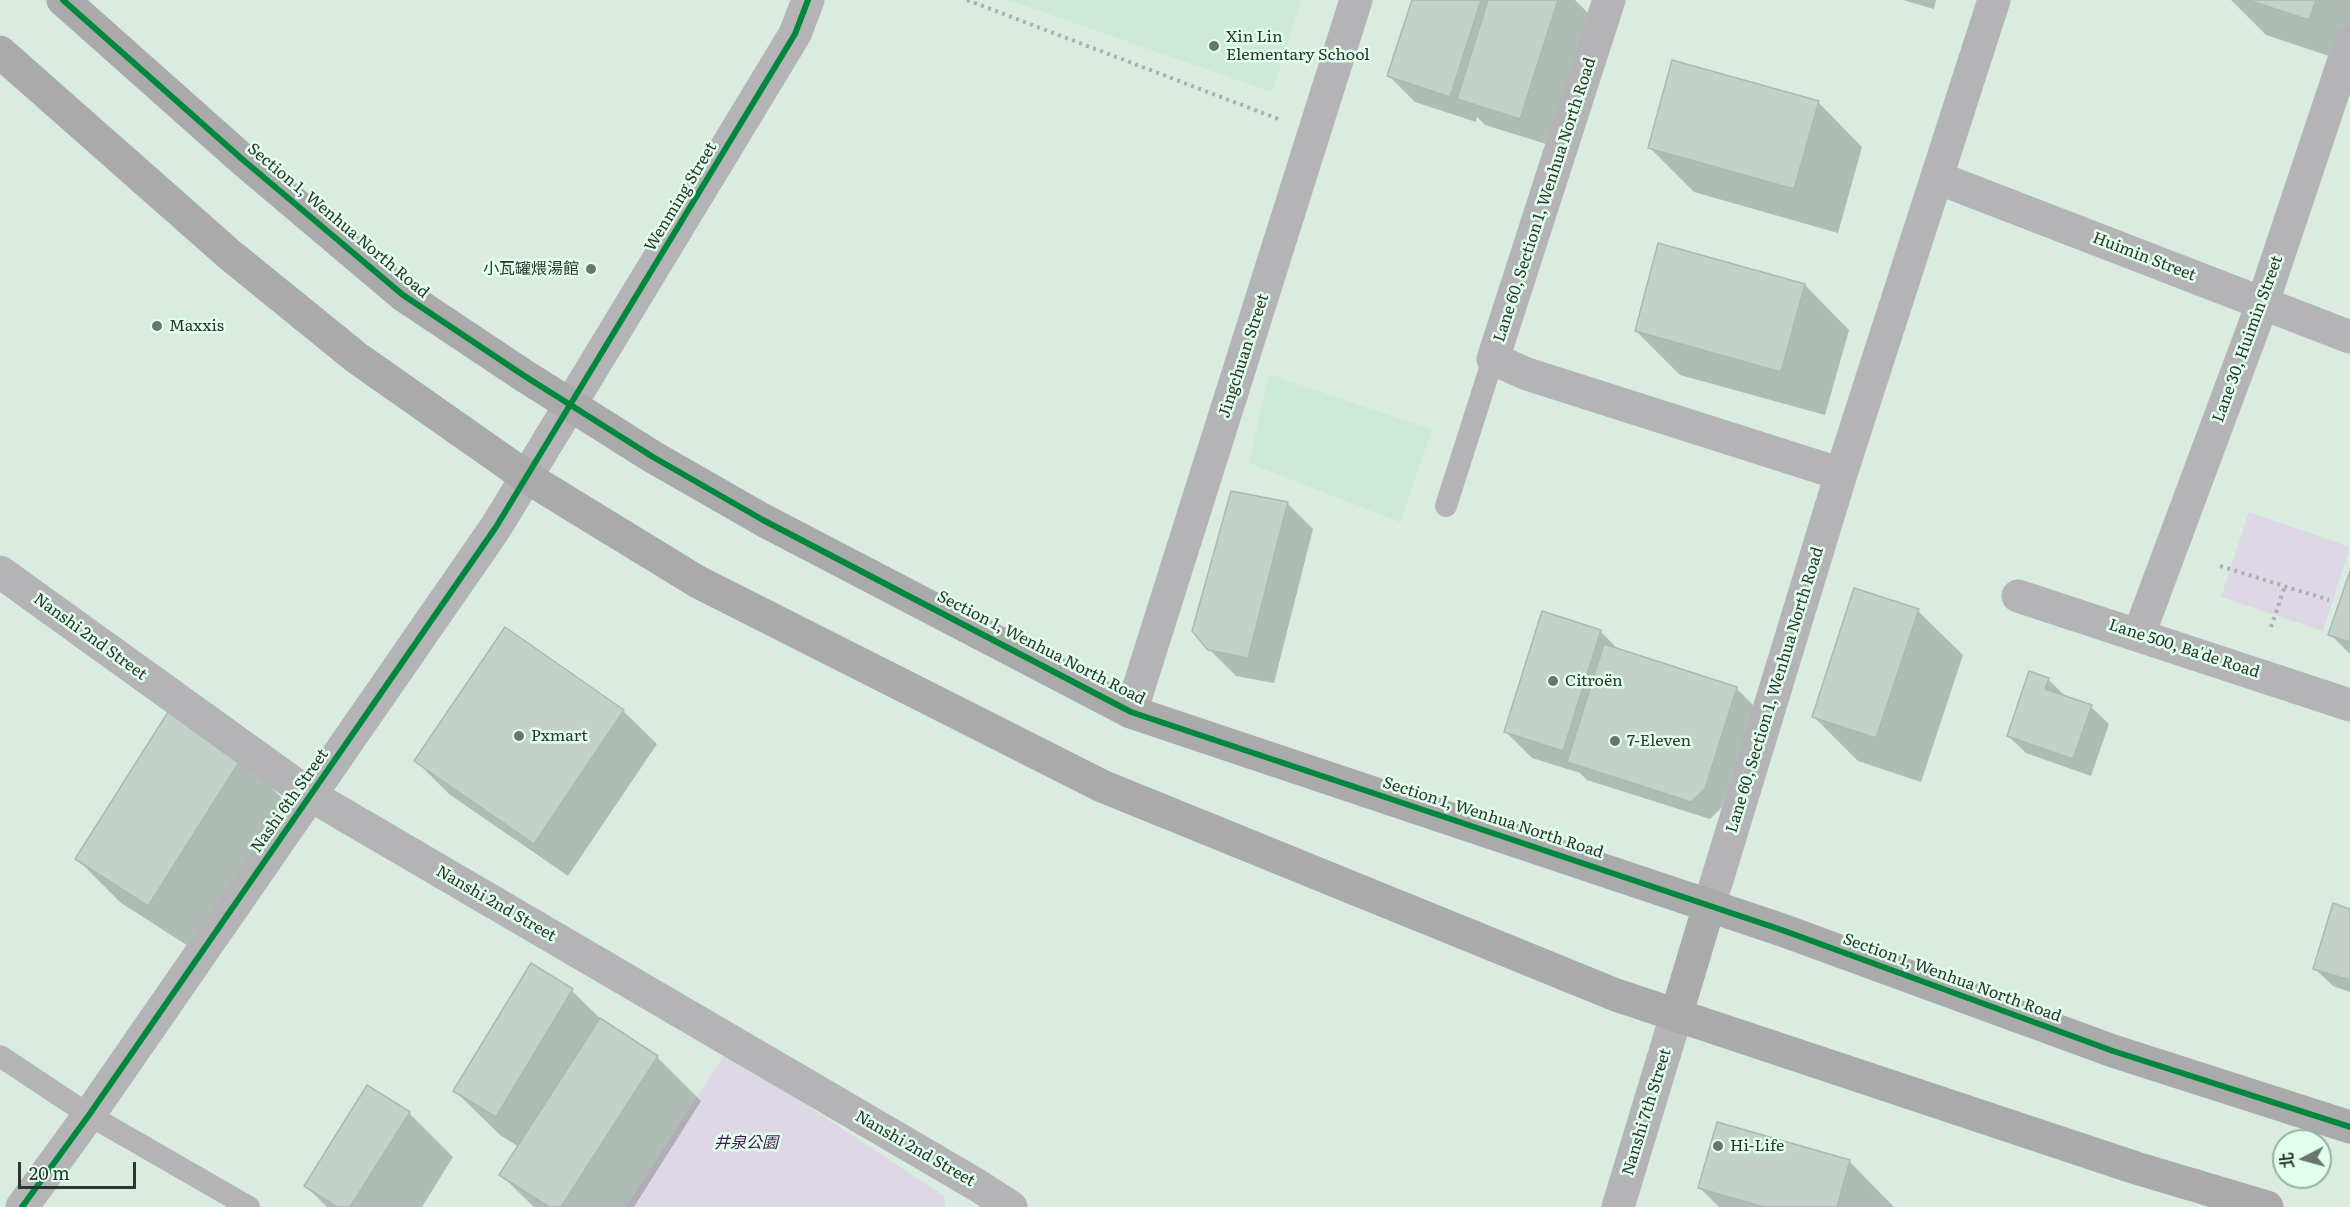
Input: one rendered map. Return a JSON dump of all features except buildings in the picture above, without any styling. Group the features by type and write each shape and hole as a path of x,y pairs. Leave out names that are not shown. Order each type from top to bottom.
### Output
{"street":[{"name":"Section 1, Wenhua North Road","path":"63,0 242,159 403,295 653,457 763,520 1131,712 1710,906 2114,1051 2350,1127"},
{"name":"Wenming Street","path":"572,405 795,34 808,0"},
{"name":"Jingchuan Street","path":"1131,712 1356,0"},
{"name":"Lane 60, Section 1, Wenhua North Road","path":"1609,0 1493,358 1527,374 1841,474"},
{"name":"Lane 60, Section 1, Wenhua North Road","path":"1710,906 1841,474 1994,0"},
{"name":"Lane 30, Huimin Street","path":"2139,634 2263,302 2350,42"},
{"path":"0,51 230,255 357,358 528,478 698,582 1102,786 1616,994 1676,1016 2136,1168 2267,1207"},
{"name":"Huimin Street","path":"1938,178 2350,337"},
{"name":"Nashi 6th Street","path":"22,1207 89,1115 496,527 572,405"},
{"name":"Nanshi 2nd Street","path":"0,572 310,795 977,1196 1011,1207"},
{"name":"Lane 500, Ba'de Road","path":"2018,596 2350,705"},
{"path":"1676,1016 1710,906"},
{"name":"Nanshi 7th Street","path":"1618,1207 1676,1016"}],"lane":[{"path":"1446,506 1493,358"},
{"path":"0,1056 89,1115 249,1207"}],"path":[{"path":"967,0 1285,121"},
{"path":"2220,566 2329,600"},
{"path":"2271,627 2285,586"}],"shaded area":[{"name":"Xin Lin Elementary School","path":"1009,0 1301,0 1272,92"},
{"path":"1269,374 1432,430 1400,522 1249,463"}],"green space":[{"path":"2249,512 2350,547 2323,631 2221,597"},
{"name":"井泉公園","path":"726,1052 944,1196 945,1207 626,1207"}],"cycle path":[{"path":"63,0 242,159 403,295 523,375 653,457 763,520 1131,712 1782,930 2113,1051 2350,1127"},
{"path":"22,1207 89,1115 496,527 795,34 808,0"}],"place":[{"name":"Xin Lin Elementary School","path":"1214,46"},
{"name":"小瓦罐煨湯館","path":"591,269"},
{"name":"Maxxis","path":"157,326"},
{"name":"Citroën","path":"1553,681"},
{"name":"Pxmart","path":"519,736"},
{"name":"7-Eleven","path":"1615,741"},
{"name":"Hi-Life","path":"1718,1146"}]}
